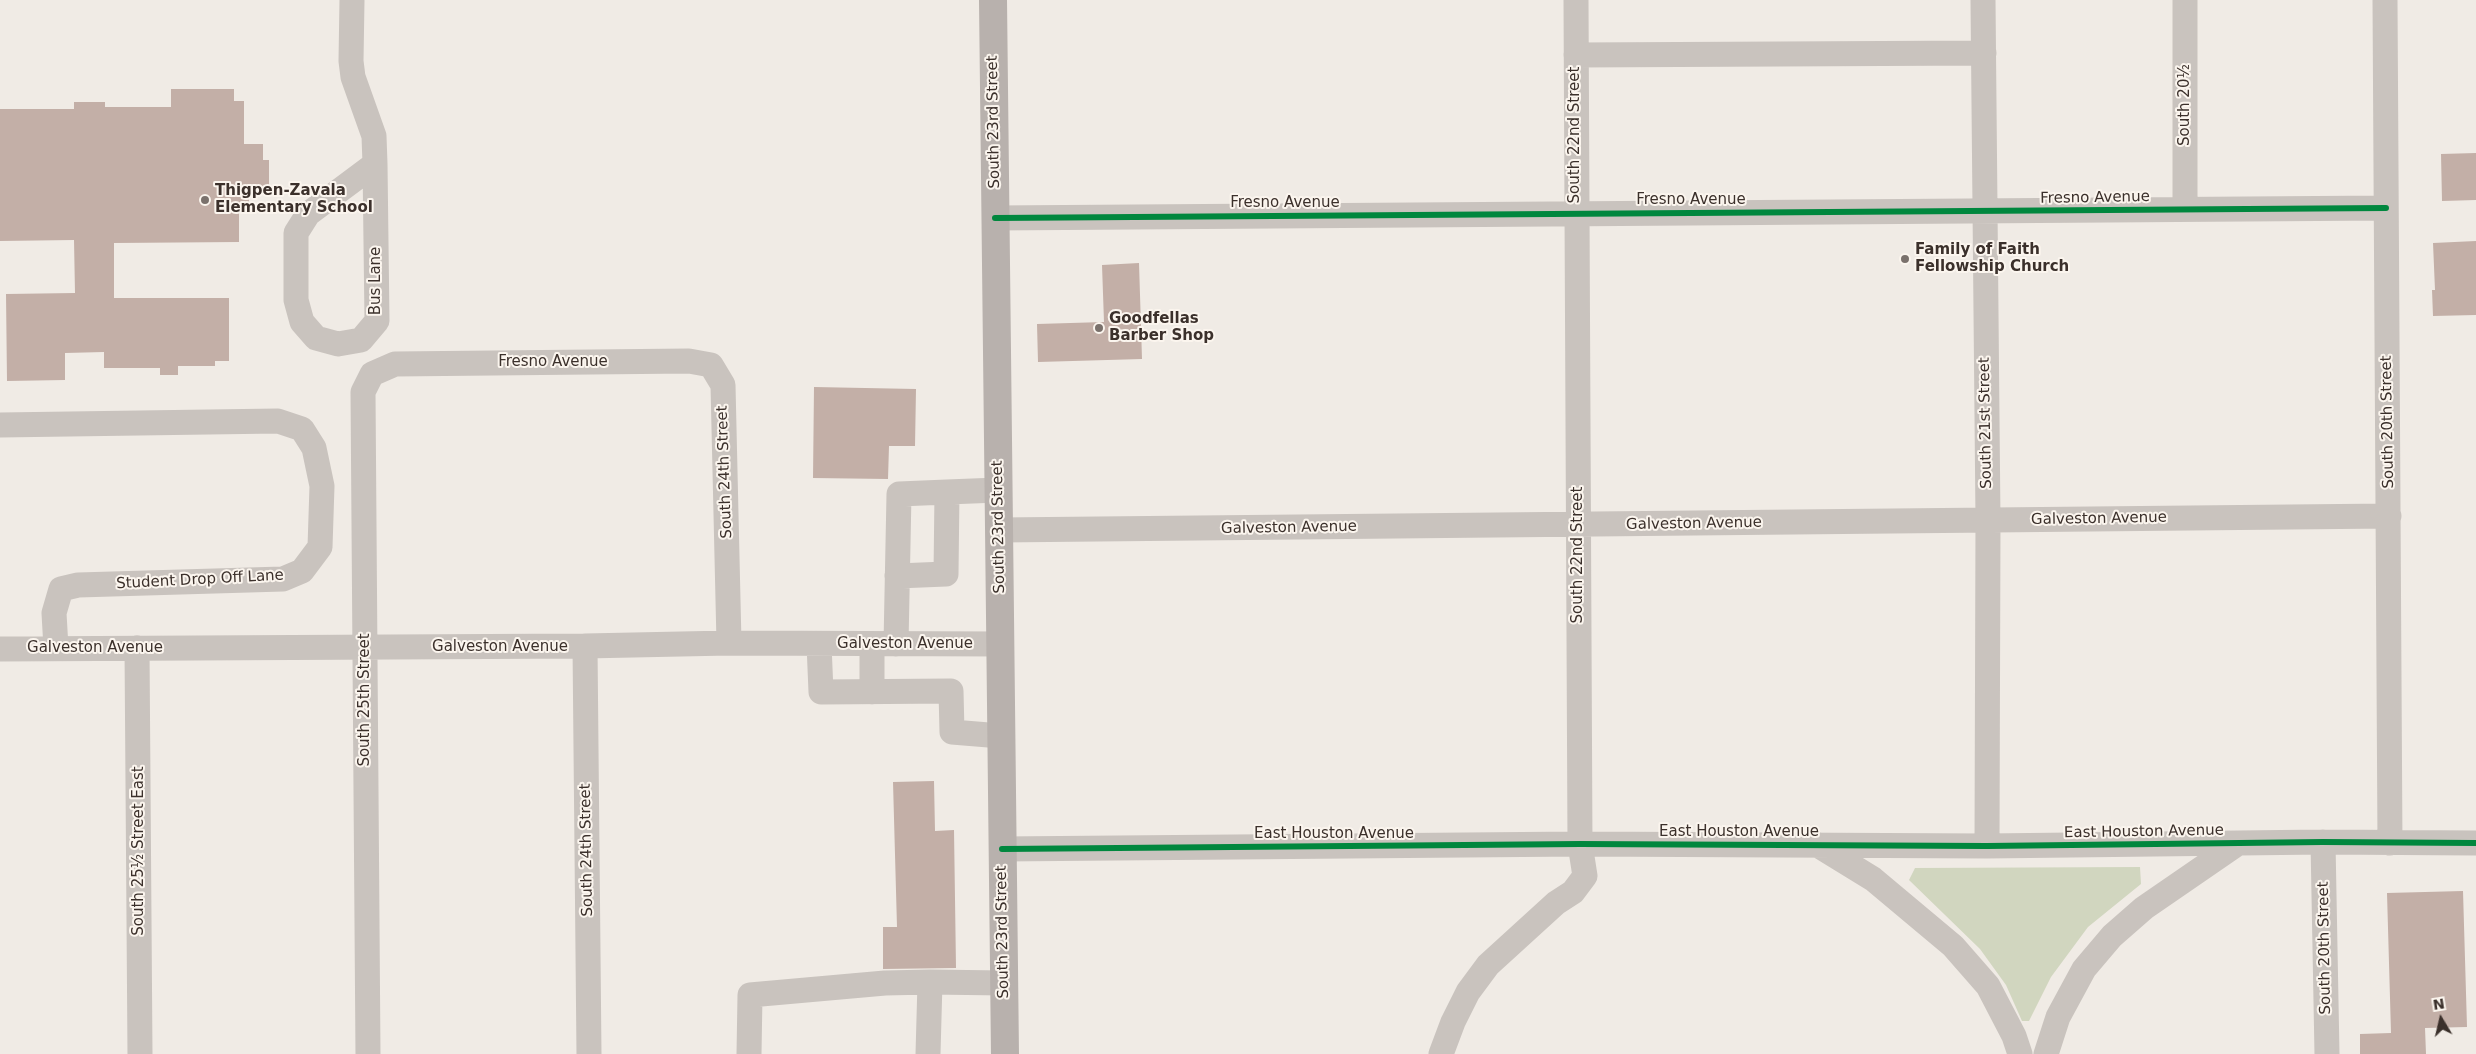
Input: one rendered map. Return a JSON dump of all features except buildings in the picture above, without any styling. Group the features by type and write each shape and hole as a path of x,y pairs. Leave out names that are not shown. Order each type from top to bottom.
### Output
{"main road":[{"name":"South 23rd Street","path":"993,0 1005,1054"}],"street":[{"name":"Bus Lane","path":"352,0 351,61 353,77 374,136 375,164 377,321 361,340 338,344 316,338 302,322 296,300 296,233 308,214 375,164"},
{"name":"South 22nd Street","path":"1441,1054 1453,1022 1468,992 1488,965 1556,903 1573,892 1585,876 1580,844 1575,213 1576,0"},
{"name":"South 21st Street","path":"1984,0 1984,212 1988,520 1987,846"},
{"name":"South 20½","path":"2185,0 2185,209"},
{"name":"South 20th Street","path":"2385,0 2390,843"},
{"path":"1576,55 1984,53"},
{"name":"Fresno Avenue","path":"995,218 2386,208"},
{"name":"Fresno Avenue","path":"395,364 689,361 711,365"},
{"name":"South 25th Street","path":"368,1054 364,392 372,374 395,364"},
{"name":"South 24th Street","path":"711,365 723,386 729,643"},
{"name":"Student Drop Off Lane","path":"0,425 278,421 302,429 314,448 322,486 320,547 302,571 283,579 78,585 61,590 54,613 56,648"},
{"path":"896,644 899,494 998,490"},
{"path":"898,576 946,574 947,492"},
{"name":"Galveston Avenue","path":"999,530 2389,516"},
{"name":"Galveston Avenue","path":"0,649 365,648 729,643 1000,644"},
{"path":"819,644 821,692 951,691 952,732 1001,736"},
{"path":"872,644 872,692"},
{"name":"South 24th Street","path":"585,646 589,1054"},
{"name":"South 25½ Street East","path":"137,648 140,1054"},
{"name":"South 20th Street","path":"2323,842 2327,1054"},
{"name":"East Houston Avenue","path":"1002,849 1580,844 1987,846 2323,842 2476,843"},
{"path":"1816,844 1873,879 1953,946 1988,986 2014,1036 2020,1054"},
{"path":"2046,1054 2058,1017 2084,969 2112,936 2144,908 2237,844"},
{"path":"928,1054 930,982"},
{"path":"749,1054 750,995 885,983 1004,983"}],"green space":[{"path":"2140,867 2141,884 2088,927 2051,977 2029,1021 2022,1021 2006,985 1980,949 1909,880 1915,868"}],"cycle path":[{"path":"995,218 2386,208"},
{"path":"1002,849 1580,844 1987,846 2323,842 2476,843"}],"place":[{"name":"Thigpen-Zavala Elementary School","path":"205,200"},
{"name":"Family of Faith Fellowship Church","path":"1905,259"},
{"name":"Goodfellas Barber Shop","path":"1099,328"}]}
